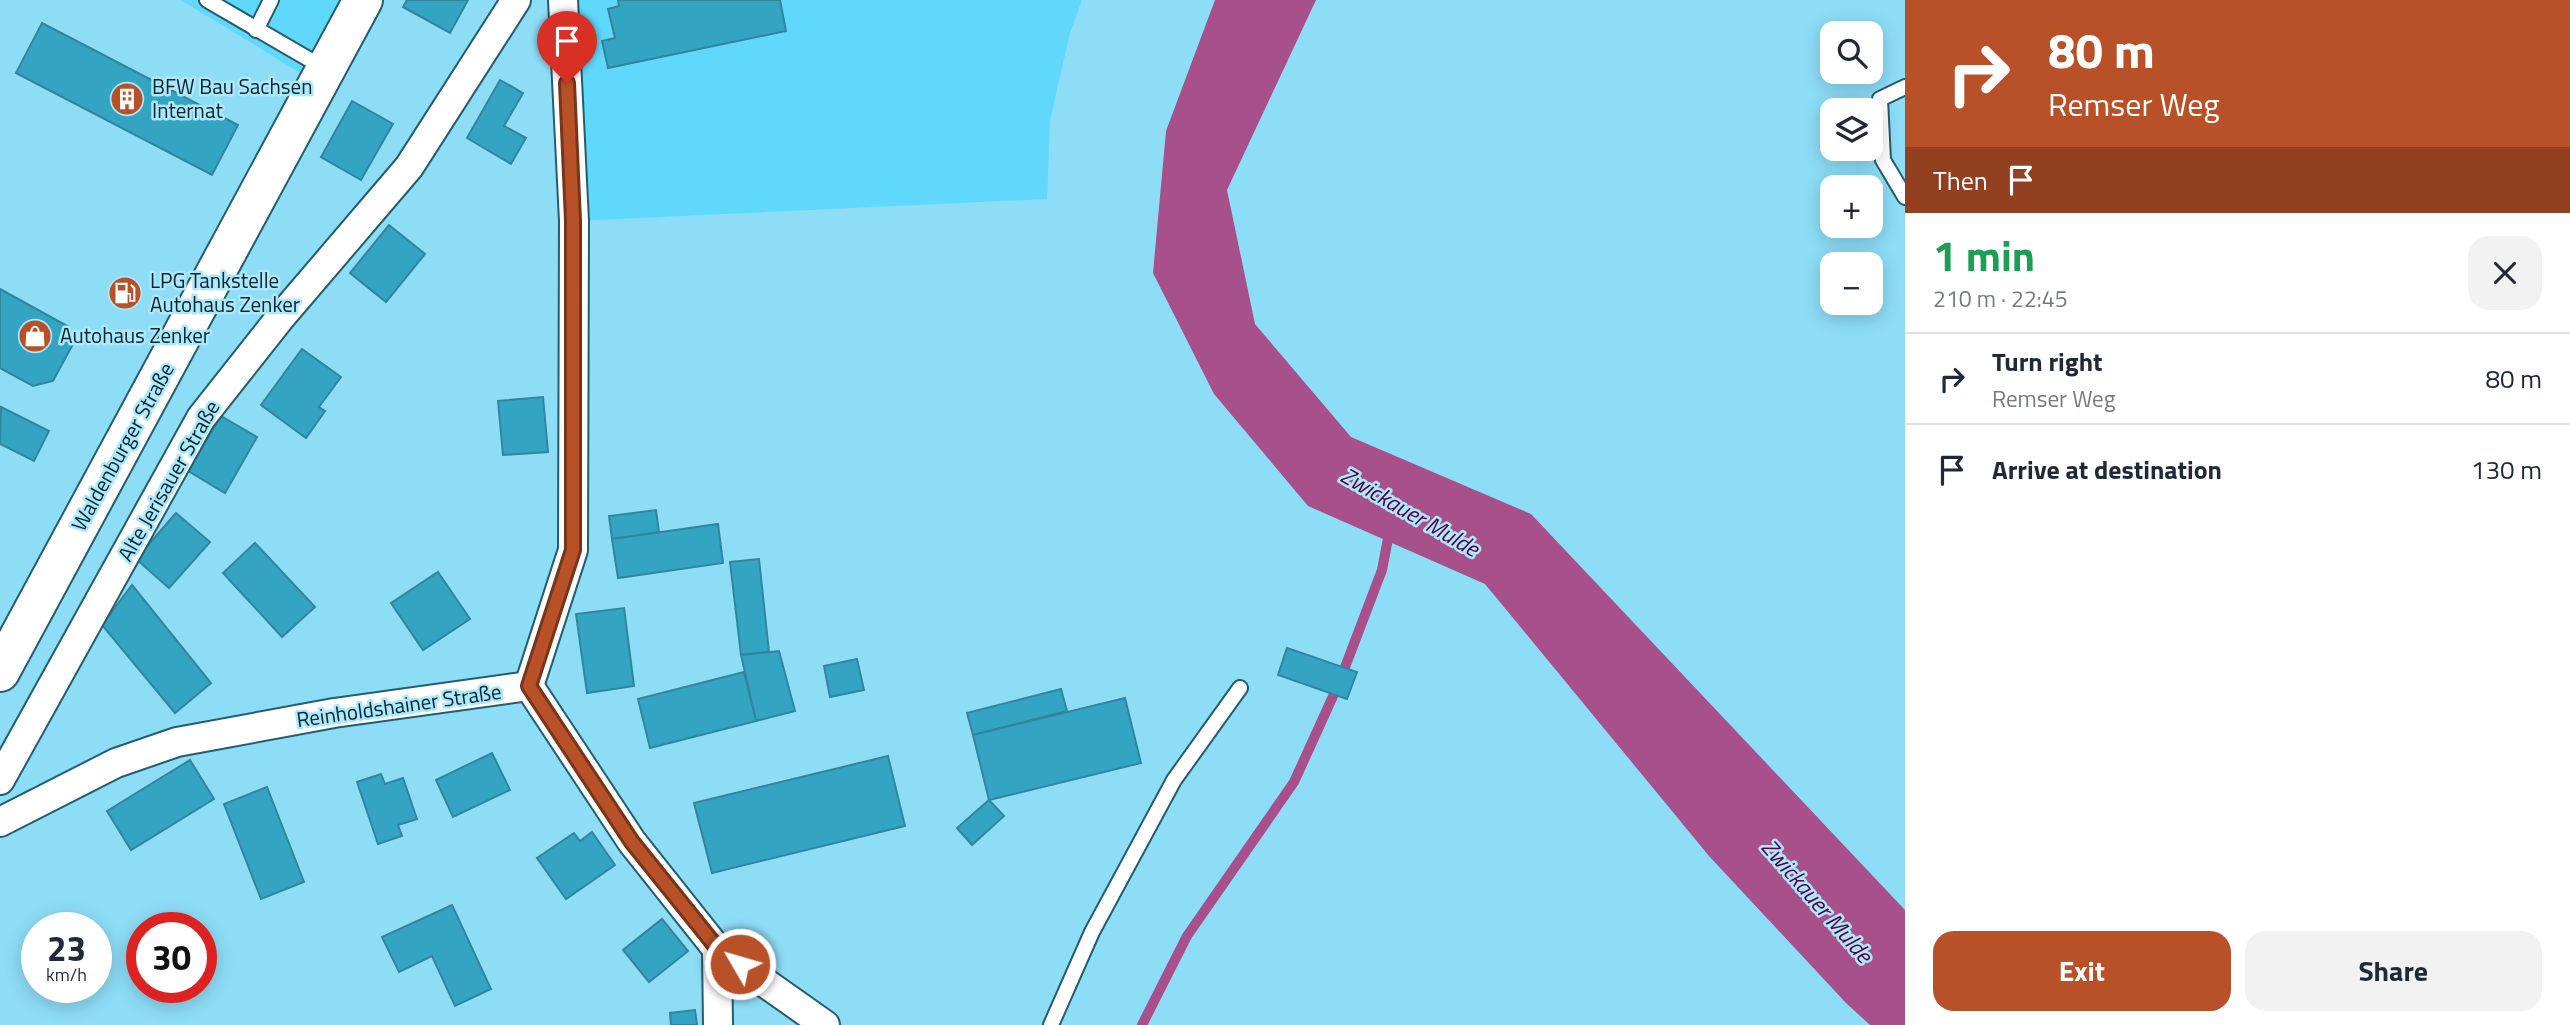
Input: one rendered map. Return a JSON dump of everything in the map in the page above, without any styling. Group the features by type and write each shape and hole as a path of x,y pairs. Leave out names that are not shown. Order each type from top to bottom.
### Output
{"street":[{"name":"Waldenburger Straße","path":"0,672 363,0"},
{"name":"Alte Jerisauer Straße","path":"0,780 201,418 279,318 409,167 516,0"},
{"path":"529,686 573,550 573,221 563,0"},
{"name":"Reinholdshainer Straße","path":"0,822 116,763 177,743 334,713 529,686 632,842 718,949 825,1025"},
{"path":"718,949 718,1025"}],"lane":[{"path":"207,0 327,70"},
{"path":"256,30 271,0"},
{"path":"1905,87 1880,99 1883,160 1905,197"},
{"path":"1051,1025 1092,932 1174,780 1240,688"}],"shaded area":[{"path":"181,0 363,0 320,85"},
{"path":"563,0 1082,0 1070,33 1050,120 1047,199 574,221"}],"water":[{"name":"Zwickauer Mulde","path":"1215,0 1316,0 1227,190 1255,324 1351,437 1531,514 1905,910 1905,1025 1870,1025 1846,1003 1709,856 1485,584 1308,506 1214,394 1153,273 1166,131"}],"building":[{"path":"407,0 468,0 450,33 403,7"},
{"path":"618,0 780,0 786,31 608,68 602,41 615,38 608,9 619,6"},
{"name":"BFW Bau Sachsen Internat","path":"42,23 238,125 212,175 16,73"},
{"path":"500,80 523,93 504,126 526,138 511,164 467,138"},
{"path":"352,101 393,124 361,180 321,157"},
{"path":"389,225 425,254 386,302 350,273"},
{"name":"Autohaus Zenker","path":"0,289 69,327 73,344 53,381 33,386 0,368"},
{"path":"302,349 341,377 319,407 325,411 306,438 261,405"},
{"path":"543,397 548,452 503,455 498,401"},
{"path":"1,407 49,431 34,461 0,444"},
{"path":"221,416 257,437 225,493 188,471"},
{"path":"656,510 659,532 612,539 609,516"},
{"path":"176,513 210,542 169,588 136,559"},
{"path":"718,524 723,563 618,578 612,539"},
{"path":"255,543 315,607 282,637 223,573"},
{"path":"759,559 769,652 741,655 730,562"},
{"path":"438,572 470,619 423,650 391,603"},
{"path":"132,585 211,683 175,713 102,625"},
{"path":"624,608 634,686 587,693 576,614"},
{"path":"1287,648 1357,672 1347,699 1278,675"},
{"path":"779,651 795,711 756,721 741,655"},
{"path":"857,659 864,690 830,697 824,666"},
{"path":"744,672 756,721 650,748 638,699"},
{"path":"1061,689 1067,711 973,735 967,713"},
{"path":"1125,698 1141,763 989,800 973,735"},
{"path":"492,753 510,790 453,817 436,780"},
{"path":"888,756 905,826 712,873 694,803"},
{"path":"190,760 214,799 131,850 107,811"},
{"path":"381,774 385,784 403,778 417,819 398,825 402,836 378,844 357,782"},
{"path":"267,787 304,882 261,899 224,804"},
{"path":"989,800 1004,816 972,845 957,828"},
{"path":"592,832 615,865 566,899 537,858 574,833 580,841"},
{"path":"452,905 491,989 455,1006 432,956 399,972 382,937"},
{"path":"662,919 688,951 649,982 623,950"},
{"path":"695,1010 697,1025 671,1025 670,1013"}],"waterway":[{"name":"Zwickauer Mulde","path":"1142,1025 1187,936 1294,782 1339,683 1382,570 1390,528"}],"place":[{"name":"BFW Bau Sachsen Internat","path":"127,99"},
{"name":"LPG Tankstelle Autohaus Zenker","path":"125,293"},
{"name":"Autohaus Zenker","path":"35,336"}],"route":[{"path":"567,83 573,221 573,550 529,686 632,842 718,949 740,964"}]}
